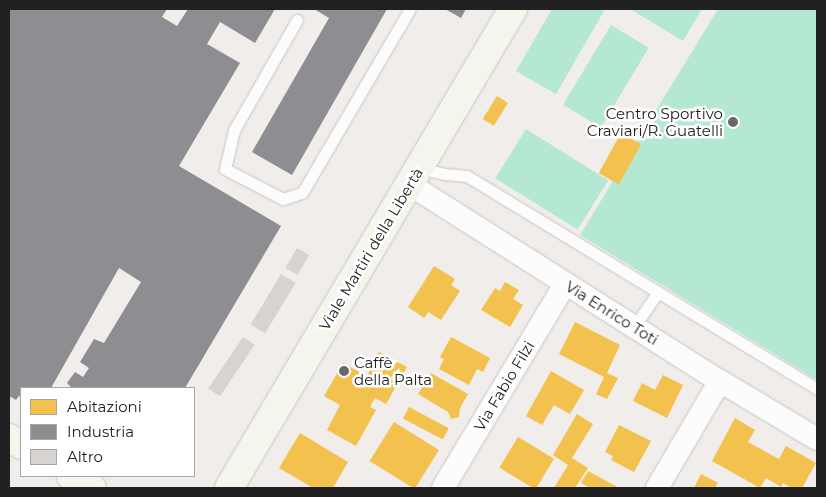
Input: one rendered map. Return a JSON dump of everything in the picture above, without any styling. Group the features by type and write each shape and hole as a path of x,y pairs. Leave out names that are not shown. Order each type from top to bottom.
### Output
{"street":[{"name":"Viale Martiri della Libertà","path":"229,488 513,9"},
{"name":"Via Enrico Toti","path":"414,176 564,284 817,439"},
{"name":"Via Fabio Filzi","path":"443,488 564,284"},
{"path":"657,488 720,381"},
{"path":"9,438 20,444"},
{"path":"74,477 92,488"}],"lane":[{"path":"297,20 234,130 226,169 283,199 302,192 410,9"},
{"path":"414,176 446,174 467,176 817,390"},
{"path":"634,327 658,292"}],"green space":[{"path":"552,9 599,9 604,11 556,94 516,71"},
{"path":"630,9 702,9 683,41"},
{"name":"Centro Sportivo Craviari/R. Guatelli","path":"718,9 817,9 817,380 580,235"},
{"path":"611,25 649,48 601,127 563,105"},
{"path":"526,129 608,180 578,230 495,178"}],"building: Abitazioni":[{"path":"497,96 508,103 494,126 483,119"},
{"path":"621,133 641,144 619,184 599,173"},
{"path":"434,266 455,279 451,285 460,291 441,320 428,312 424,318 408,307"},
{"path":"505,282 519,290 513,299 523,305 510,327 481,310 495,288 500,291"},
{"path":"575,322 620,345 607,373 618,378 607,399 596,394 604,377 559,354"},
{"path":"451,337 490,358 483,372 477,369 469,385 439,369 444,359 440,357"},
{"path":"379,352 407,367 386,404 375,398 370,407 376,410 356,446 327,430 340,405 324,396 343,363 367,376"},
{"path":"551,371 584,390 570,414 554,405 542,425 526,416"},
{"path":"431,373 468,394 460,408 459,417 451,419 448,412 418,394"},
{"path":"663,375 683,385 667,418 633,401 642,383 655,390"},
{"path":"409,407 449,428 443,440 403,418"},
{"path":"577,414 593,424 572,458 588,468 575,488 554,488 568,465 553,455"},
{"path":"735,418 755,430 748,442 779,459 786,446 816,463 802,488 792,488 783,483 781,487 766,478 760,488 712,461"},
{"path":"394,422 439,450 415,488 370,461"},
{"path":"619,425 651,441 634,472 611,460 613,456 605,452"},
{"path":"300,433 348,462 333,488 313,488 279,468"},
{"path":"518,437 554,459 536,488 533,488 499,468"},
{"path":"588,471 619,488 590,488 581,483"},
{"path":"701,474 718,483 715,488 694,488"}],"building: Industria":[{"path":"9,9 167,9 162,17 177,26 188,9 275,9 255,43 220,22 207,44 240,63 179,166 281,226 186,387 71,387 67,383 75,372 83,377 89,368 80,362 94,339 104,343 141,282 119,268 52,387 20,387 20,396 16,400 9,396"},
{"path":"314,9 387,9 292,175 252,152 329,18"},
{"path":"445,9 466,9 461,18"}],"building: Altro":[{"path":"297,248 309,255 298,275 286,268"},
{"path":"281,274 296,283 265,333 251,325"},
{"path":"243,337 255,345 220,396 208,388"}],"place":[{"name":"Centro Sportivo Craviari/R. Guatelli","path":"733,122"},
{"name":"Caffè della Palta","path":"344,371"}]}
